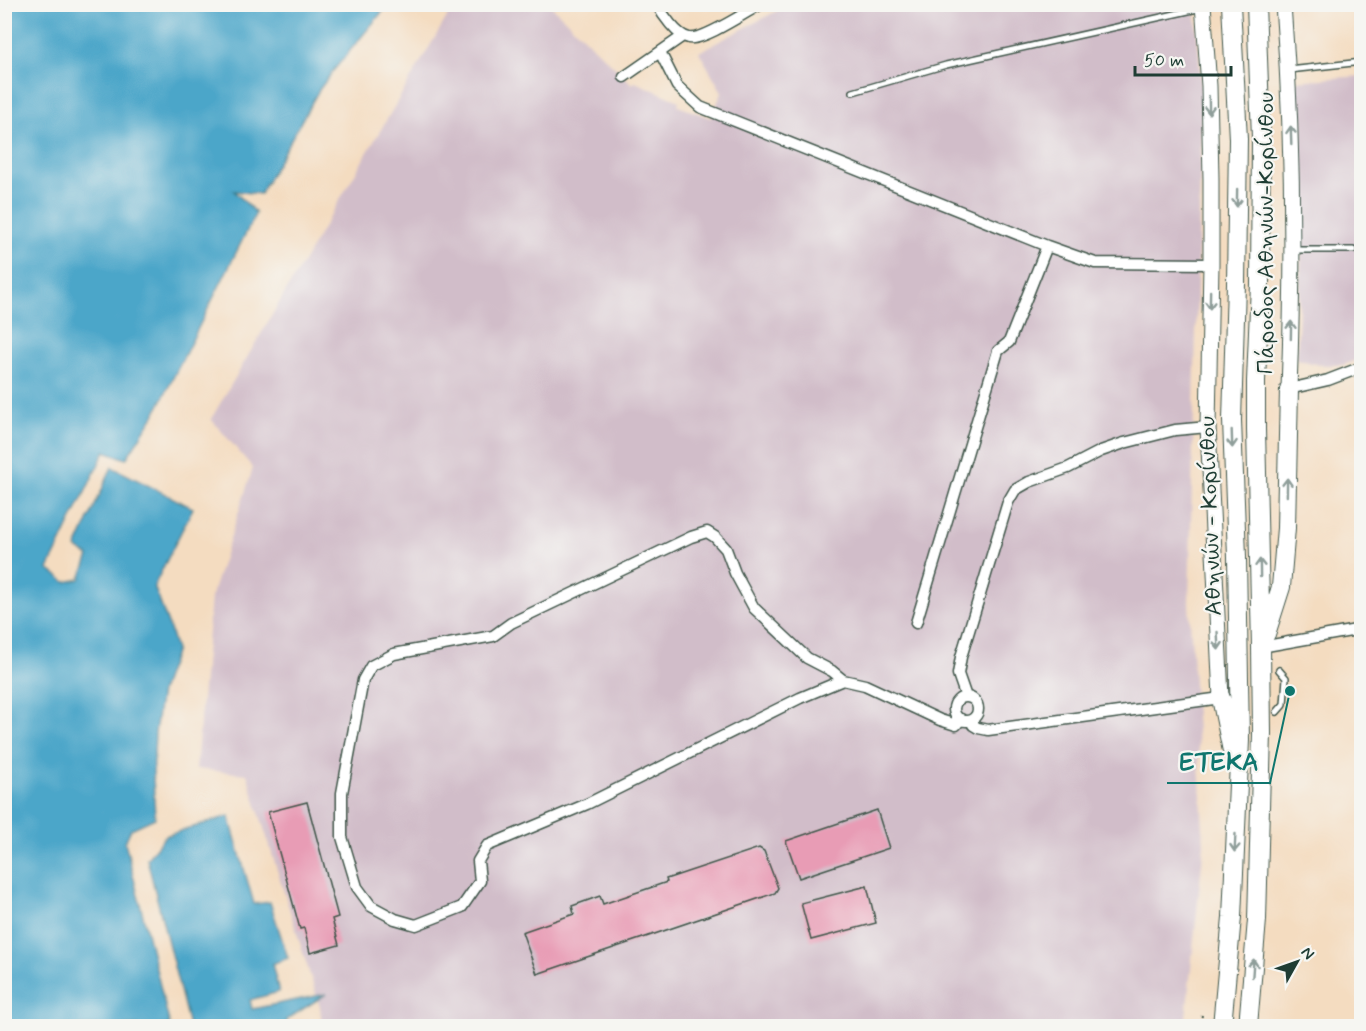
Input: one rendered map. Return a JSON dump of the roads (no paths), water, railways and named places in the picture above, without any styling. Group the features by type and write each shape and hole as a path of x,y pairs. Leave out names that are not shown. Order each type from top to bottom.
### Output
{"highway":[{"name":"Αθηνών - Κορίνθου","path":"1222,1026 1231,928 1240,740 1238,584 1232,420 1238,139 1231,4"},
{"name":"Αθηνών - Κορίνθου","path":"1248,1026 1257,920 1262,734 1256,429 1261,138 1256,4"},
{"path":"1261,648 1281,587 1286,528 1289,388"},
{"path":"1221,698 1239,785"}],"main road":[{"name":"Πάροδος Αθηνών-Κορίνθου","path":"1283,4 1292,168 1289,388"},
{"path":"1204,6 1209,86 1211,264 1208,427 1221,698"}],"street":[{"path":"657,4 666,18 683,36 692,38 704,36 761,4"},
{"path":"624,77 683,36"},
{"path":"660,52 677,86 700,107 1047,246 1095,263 1211,264"},
{"path":"916,623 998,351 1009,342 1047,246"},
{"path":"1289,388 1328,380 1362,367"},
{"path":"966,697 958,674 961,657 1008,502 1015,490 1124,442 1175,430 1208,427"},
{"path":"843,680 791,702 587,804 487,846 478,861 480,881 462,907 416,925 395,919 371,906 357,887 342,837 342,793 363,680 371,666 394,654 494,636 511,623 691,537 707,532 716,537 726,549 735,573 754,608 807,658 832,671 843,680 865,685 940,720 958,722 969,720 988,730 1221,698"},
{"path":"1261,648 1362,629"},
{"path":"958,722 955,705 958,700 966,697 974,700 978,705 976,723"}],"lane":[{"path":"854,92 946,65 1204,6"},
{"path":"1288,70 1362,62"},
{"path":"1292,250 1353,250"},
{"path":"1276,712 1284,704 1286,678 1279,670"}],"water":[{"path":"5,4 388,5 319,90 260,194 234,191 256,213 155,414 126,459 105,451 48,569 66,582 80,579 89,556 76,548 112,467 193,508 154,586 176,650 161,691 155,733 153,775 155,818 131,829 125,842 170,1026 5,1026"},
{"path":"229,816 254,904 270,902 288,958 272,964 279,992 250,1000 252,1009 326,994 286,1020 288,1026 189,1026 147,859 165,836"}],"place":[{"name":"ΕΤΕΚΑ","path":"1290,691"}]}
